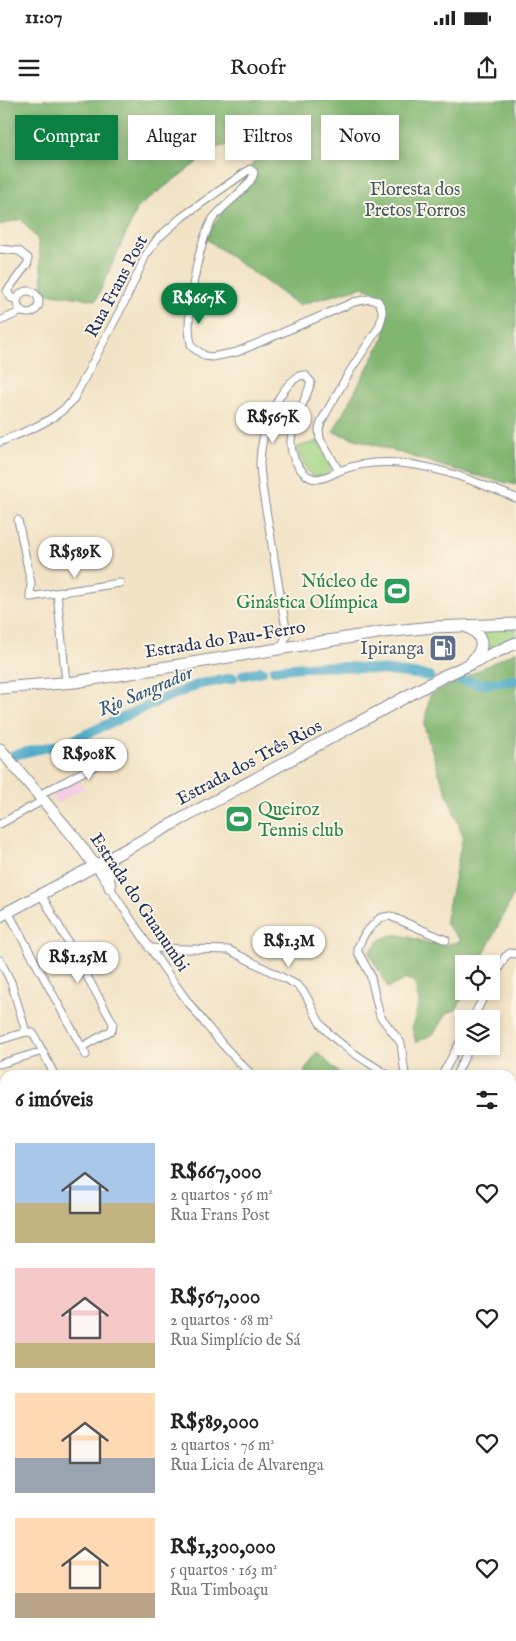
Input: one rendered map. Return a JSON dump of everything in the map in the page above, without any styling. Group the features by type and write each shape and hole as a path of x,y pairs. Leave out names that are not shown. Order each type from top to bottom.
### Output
{"main road":[{"name":"Estrada do Pau-Ferro","path":"0,688 66,682 384,632 463,625 516,624"},
{"path":"463,625 475,631 482,643 480,653 470,663"},
{"name":"Estrada dos Três Rios","path":"4,914 470,663 516,643"},
{"name":"Estrada do Guanumbi","path":"0,749 87,853 95,866"},
{"path":"72,878 84,865 87,853 102,858 112,857 107,871 110,887"}],"street":[{"name":"Rua Frans Post","path":"0,442 42,423 73,400 125,301 146,255 158,238 188,213 250,168 254,172 251,180 218,212 201,246 190,313 189,338 192,347 205,356 223,356 238,352 354,302 369,299 378,301 382,309 379,328 350,371 322,420 319,429 320,439 339,471"},
{"path":"0,249 19,251 28,258 28,263 7,291 11,298 18,299"},
{"path":"28,291 35,293 39,299 39,305 35,311 29,313 22,311 18,306 18,299 28,291"},
{"path":"0,321 22,311"},
{"path":"281,648 287,634 260,463 264,436 270,415 291,382 299,376 305,376 311,382 291,431 290,442 294,458 306,475 320,480 364,462 414,465 465,479 516,498"},
{"path":"18,520 31,583 30,597 120,582"},
{"path":"57,593 66,682"},
{"path":"287,634 300,645"},
{"path":"0,824 123,751"},
{"name":"Estrada do Guanumbi","path":"95,866 149,948 191,1006 223,1045 247,1070"},
{"path":"41,894 113,1023 112,1030 108,1034 82,1047"},
{"path":"4,914 86,1055"},
{"path":"404,1070 401,1044 380,1016 370,974 358,952 358,947 365,933 384,916 390,916 446,940"},
{"path":"149,948 229,950 297,985 305,992 318,1019 328,1032 381,1070"},
{"path":"500,965 505,956 510,953 516,954"},
{"path":"0,960 11,982 26,1032"},
{"path":"0,1040 26,1032 36,1035 52,1070"},
{"path":"0,1064 43,1051"},
{"path":"445,1070 455,1051"},
{"path":"458,1070 466,1055"}],"shaded area":[{"path":"76,776 84,788 57,803 49,791"}],"green space":[{"name":"Floresta dos Pretos Forros","path":"0,100 516,100 516,485 462,472 333,432 384,337 387,307 383,297 375,291 363,287 298,305 205,238 255,160 311,160 311,115 225,115 225,145 215,149 215,115 128,115 128,160 200,160 138,207 96,300 44,293 38,240 21,219 0,225"},
{"path":"318,441 327,455 331,472 327,476 311,476 297,451 298,447"},
{"path":"516,626 516,636 482,652 484,639 482,630"},
{"path":"516,651 516,890 484,955 455,955 455,1000 461,1000 456,1010 447,1013 434,1033 416,1043 412,1027 419,1002 414,981 406,979 388,988 369,953 385,937 394,935 442,945 461,941 445,923 463,836 439,773 424,726 430,695"},
{"name":"Queiroz Tennis club","path":"240,806 251,826 237,831 226,813"},
{"path":"317,1052 336,1070 305,1070"}],"waterway":[{"name":"Rio Sangrador","path":"274,670 334,667 430,676"},
{"name":"Rio Sangrador","path":"243,675 262,671"},
{"name":"Rio Sangrador","path":"14,755 69,742 200,684 233,678"},
{"name":"Rio Sangrador","path":"460,680 483,684 516,680"}],"place":[{"name":"Núcleo de Ginástica Olímpica","path":"397,591"},
{"name":"Ipiranga","path":"443,648"},
{"name":"Queiroz Tennis club","path":"239,819"}]}
